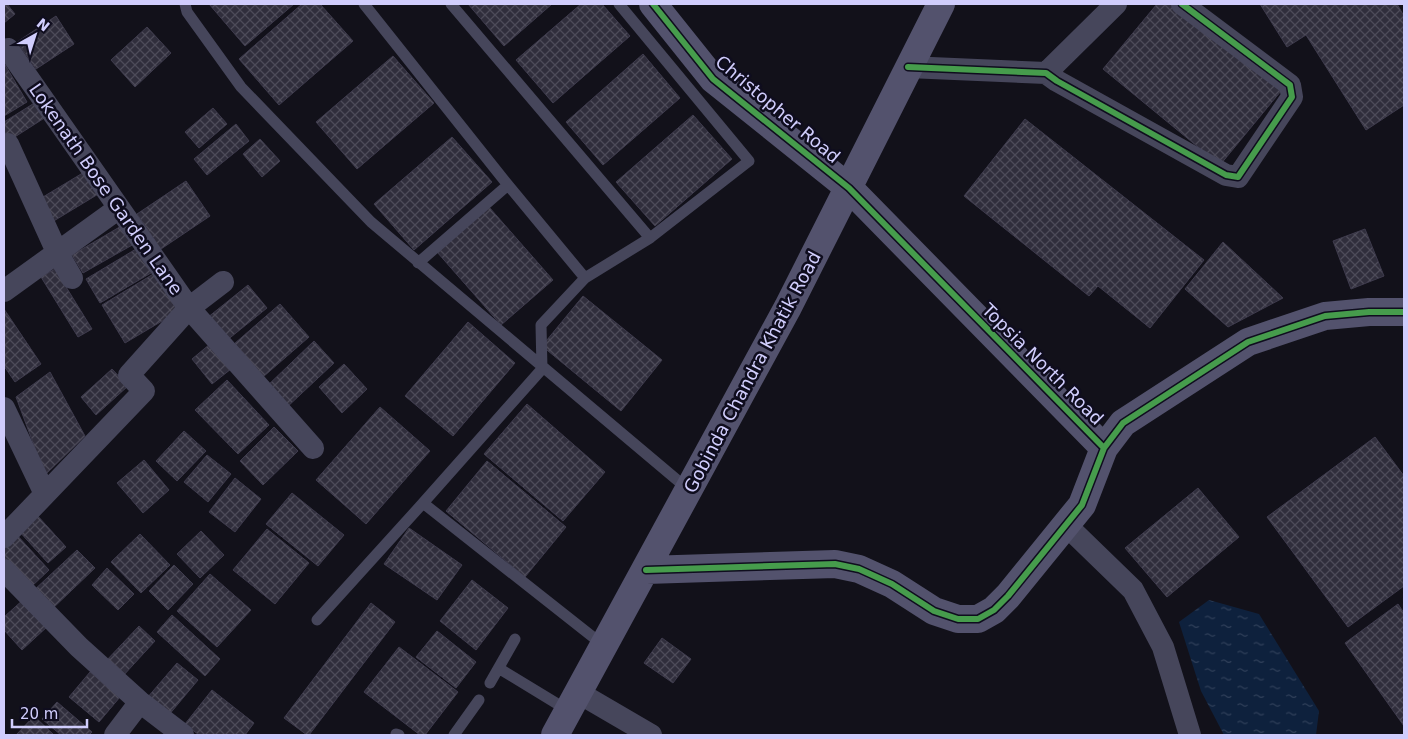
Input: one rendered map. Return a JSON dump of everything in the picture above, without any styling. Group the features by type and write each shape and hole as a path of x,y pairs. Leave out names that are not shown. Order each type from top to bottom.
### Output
{"street":[{"name":"Christopher Road","path":"653,4 713,79 848,188"},
{"name":"Gobinda Chandra Khatik Road","path":"555,735 788,307 887,113 908,66 941,4"},
{"path":"1046,73 1116,4"},
{"path":"908,66 1046,73 1057,81 1226,175 1238,177 1292,97 1290,85 1182,4"},
{"name":"Lokenath Bose Garden Lane","path":"4,52 8,50 189,308 313,448"},
{"path":"8,144 57,252 72,278"},
{"name":"Topsia North Road","path":"848,188 1104,448 1123,423 1248,342 1325,316 1369,312 1404,312"},
{"path":"4,291 118,208"},
{"name":"Lokenath Bose Garden Lane","path":"4,537 144,392 129,375 189,308 223,282"},
{"path":"4,408 46,494"},
{"path":"646,570 835,564 859,569 892,584 934,611 958,619 978,619 994,610 1008,596 1082,505 1104,448"},
{"path":"1066,525 1133,590 1163,647 1190,735"},
{"path":"4,570 79,647 140,702 183,735"},
{"path":"115,735 140,702"},
{"path":"574,702 651,735"}],"lane":[{"path":"186,4 187,12 241,87 371,222 542,369 689,490"},
{"path":"364,4 508,185 585,278"},
{"path":"451,4 650,238"},
{"path":"317,620 542,369 541,325 585,278 650,238 749,160 619,4"},
{"path":"418,263 508,185"},
{"path":"423,503 605,646"},
{"path":"490,683 500,669 515,639"},
{"path":"500,669 574,702"},
{"path":"454,735 479,700"}],"water":[{"path":"1209,600 1259,614 1319,711 1316,735 1224,735 1201,691 1179,622"}],"building":[{"path":"4,4 7,4 15,14 4,23"},
{"path":"209,4 294,4 245,46"},
{"path":"302,4 320,4 353,41 279,105 239,59"},
{"path":"468,4 552,4 504,46"},
{"path":"581,4 602,4 630,36 553,103 516,60"},
{"path":"1157,4 1175,4 1281,91 1220,165 1103,69"},
{"path":"1260,4 1397,4 1404,16 1404,105 1366,130 1306,35 1287,47"},
{"path":"56,16 74,44 36,69 17,42"},
{"path":"147,27 171,53 135,87 111,60"},
{"path":"643,54 680,98 603,165 566,122"},
{"path":"393,56 434,103 357,169 316,122"},
{"path":"4,63 27,102 4,116"},
{"path":"36,102 46,117 10,140 4,131 4,122"},
{"path":"213,108 227,124 199,148 185,132"},
{"path":"693,115 732,159 655,226 616,182"},
{"path":"1025,119 1204,260 1150,328 1098,286 1089,296 964,196"},
{"path":"236,124 249,141 207,175 194,159"},
{"path":"452,137 492,182 414,250 374,204"},
{"path":"260,139 280,161 262,177 243,154"},
{"path":"86,171 100,193 52,222 38,200"},
{"path":"186,181 210,216 161,249 137,214"},
{"path":"489,207 553,280 501,325 437,252"},
{"path":"123,225 134,244 83,273 72,255"},
{"path":"1365,229 1384,276 1351,289 1333,241"},
{"path":"1223,242 1283,298 1228,327 1185,289"},
{"path":"141,246 156,270 100,303 86,279"},
{"path":"55,269 92,329 78,337 41,277"},
{"path":"155,273 179,311 125,343 102,305"},
{"path":"248,285 267,308 226,341 207,318"},
{"path":"583,296 662,360 621,411 542,346"},
{"path":"280,304 309,337 263,377 234,344"},
{"path":"4,309 41,364 15,382 4,366"},
{"path":"468,322 515,363 453,436 405,396"},
{"path":"314,341 334,363 285,409 265,388"},
{"path":"210,344 231,369 212,384 192,359"},
{"path":"344,364 367,389 342,413 319,387"},
{"path":"112,369 128,386 96,415 81,397"},
{"path":"50,372 85,436 45,475 16,397"},
{"path":"227,380 269,425 238,454 195,410"},
{"path":"527,404 605,472 563,521 484,454"},
{"path":"380,407 430,451 366,524 316,480"},
{"path":"274,427 298,451 263,485 240,461"},
{"path":"184,431 206,451 177,481 156,461"},
{"path":"1375,437 1404,476 1404,586 1348,627 1267,517"},
{"path":"207,455 231,474 208,502 184,482"},
{"path":"144,460 169,490 143,513 117,483"},
{"path":"487,461 566,527 525,577 446,511"},
{"path":"235,478 261,499 235,532 209,512"},
{"path":"1198,488 1239,537 1167,597 1125,548"},
{"path":"292,493 344,535 318,566 266,524"},
{"path":"36,514 66,547 48,563 18,530"},
{"path":"409,528 462,565 437,600 384,564"},
{"path":"267,529 309,563 275,604 233,570"},
{"path":"201,531 224,555 200,578 177,554"},
{"path":"16,534 49,570 31,587 4,557 4,546"},
{"path":"140,534 170,565 141,593 111,562"},
{"path":"77,550 95,568 50,611 32,592"},
{"path":"174,565 193,584 168,610 149,591"},
{"path":"107,568 134,594 118,610 92,585"},
{"path":"210,574 251,610 217,647 177,611"},
{"path":"472,580 508,608 476,650 440,621"},
{"path":"24,599 48,626 22,650 4,630 4,617"},
{"path":"371,603 395,622 309,735 307,735 284,718"},
{"path":"1398,604 1404,613 1404,726 1345,643"},
{"path":"172,615 220,659 205,676 157,632"},
{"path":"139,626 155,641 122,677 105,662"},
{"path":"437,631 476,662 456,688 416,657"},
{"path":"662,638 691,659 673,683 644,663"},
{"path":"399,647 458,692 425,735 420,735 364,692"},
{"path":"177,663 198,680 168,716 147,698"},
{"path":"90,672 120,697 99,722 69,697"},
{"path":"212,690 254,723 245,735 199,735 185,724"},
{"path":"57,702 92,732 89,735 61,735 42,719"},
{"path":"34,716 54,735 16,735"}],"cycle path":[{"path":"653,4 713,79 849,188 1104,448 1123,423 1248,342 1325,316 1369,312 1404,312"},
{"path":"908,67 1046,73 1057,81 1226,175 1238,177 1292,97 1290,85 1182,4"},
{"path":"646,570 835,564 859,569 892,584 934,611 958,619 978,619 994,610 1008,596 1082,505 1104,448"}]}
